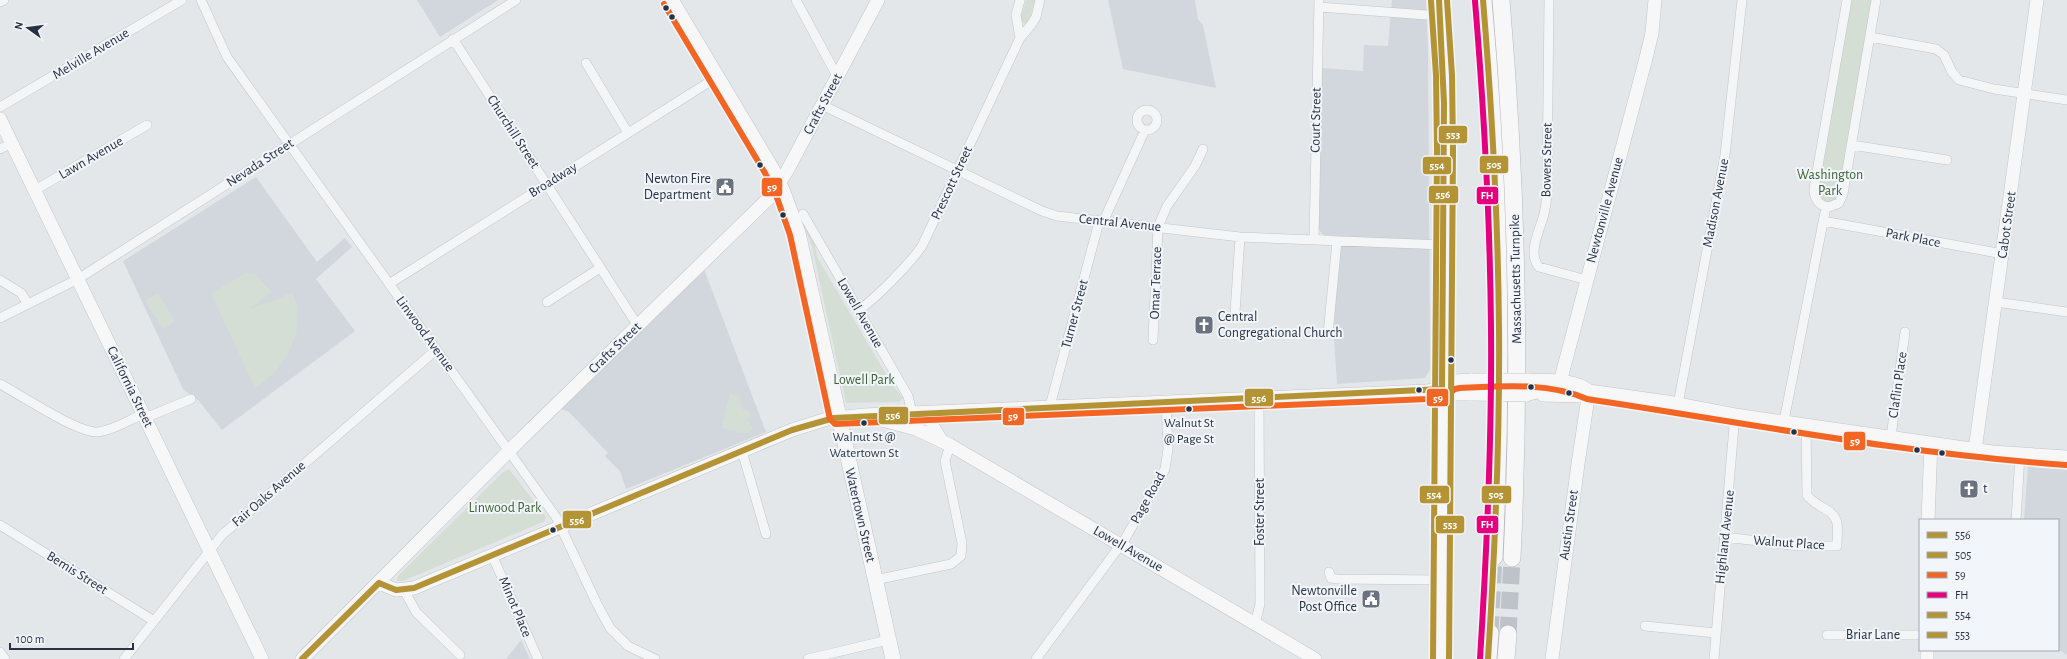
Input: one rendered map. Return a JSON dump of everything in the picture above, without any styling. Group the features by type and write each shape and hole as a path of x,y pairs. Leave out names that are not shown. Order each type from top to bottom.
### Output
{"highway":[{"name":"Massachusetts Turnpike","path":"1483,0 1493,127 1499,302 1499,423 1494,557"},
{"name":"Massachusetts Turnpike","path":"1501,0 1511,131 1516,283 1517,413 1512,558"},
{"path":"1488,659 1490,633"},
{"path":"1506,659 1508,634"}],"main road":[{"name":"Watertown Street","path":"671,0 779,184 798,233 892,659"},
{"name":"Crafts Street","path":"302,659 509,451 770,197 779,184 878,0"},
{"path":"1439,0 1444,103 1442,389 1443,580 1441,659"},
{"name":"Newtonville Avenue","path":"1560,382 1646,58 1652,33 1655,0"},
{"name":"Cabot Street","path":"1975,450 2037,0"},
{"name":"California Street","path":"0,119 6,146 35,190 263,658"},
{"path":"1442,389 1454,381 1527,380 1560,382 1582,386 1589,391 1678,404 1735,415 1806,424 1975,450 2020,455 2067,457"},
{"path":"1526,395 1550,390 1560,382"},
{"path":"379,583 393,590 404,590 492,556 742,450 804,426 838,417 1166,401 1259,399 1442,389 1453,394 1574,396 1583,395 1589,391"},
{"name":"Austin Street","path":"1552,659 1589,391"},
{"path":"931,413 933,427 946,443"},
{"name":"Lowell Avenue","path":"864,415 912,428 946,443 1315,659"},
{"path":"1928,519 1931,443"}],"street":[{"path":"0,2 4,0"},
{"name":"Melville Avenue","path":"0,107 182,0"},
{"name":"Linwood Avenue","path":"201,0 227,57 509,451 561,527 597,604 610,628 628,646 655,659"},
{"name":"Nevada Street","path":"0,318 78,279 516,0"},
{"path":"796,0 837,76"},
{"path":"1020,0 1016,15 1020,38"},
{"name":"Prescott Street","path":"858,310 870,301 917,253 926,239 1020,38 1036,17 1040,0"},
{"name":"Bowers Street","path":"1549,0 1547,190 1544,215 1534,247 1534,259 1539,268 1587,280"},
{"name":"Madison Avenue","path":"1678,404 1725,155 1742,0"},
{"path":"1847,0 1814,189 1816,199 1820,204 1826,207 1834,206 1842,199 1876,0"},
{"path":"1319,3 1440,16"},
{"name":"Court Street","path":"1314,240 1319,3"},
{"path":"1870,37 1936,49 1944,55 1952,72 1959,80 2025,94 2067,100"},
{"name":"Churchill Street","path":"454,39 638,326"},
{"path":"586,63 628,133"},
{"name":"Broadway","path":"389,284 717,77"},
{"name":"Central Avenue","path":"822,105 1049,214 1101,222 1240,237 1444,245"},
{"name":"Lawn Avenue","path":"35,190 148,125"},
{"name":"Turner Street","path":"1050,406 1101,222 1145,130"},
{"path":"1852,144 1947,160"},
{"path":"1158,227 1167,206 1195,166 1203,149"},
{"path":"1784,421 1826,207"},
{"name":"Lowell Avenue","path":"803,214 908,396 912,413"},
{"name":"Park Place","path":"1823,221 2003,254"},
{"name":"Omar Terrace","path":"1153,340 1158,227"},
{"path":"1235,313 1240,237"},
{"path":"1328,334 1337,241"},
{"path":"547,302 600,268"},
{"path":"0,280 18,290 28,304"},
{"path":"1996,302 2067,312"},
{"name":"Claflin Place","path":"1891,437 1905,332"},
{"name":"Fair Oaks Avenue","path":"124,659 225,532 436,350"},
{"path":"0,384 89,432 108,430 190,399"},
{"name":"Foster Street","path":"1255,624 1260,604 1259,399"},
{"name":"Page Road","path":"1036,659 1121,545 1165,469 1168,449 1166,401"},
{"name":"Highland Avenue","path":"1714,659 1735,415"},
{"name":"Walnut Place","path":"1725,537 1798,546 1837,546 1837,523 1835,518 1826,509 1810,500 1807,495 1806,424"},
{"path":"875,580 948,564 955,562 961,556 962,543 945,461 946,443"},
{"path":"742,450 766,534"},
{"path":"2016,519 2020,455"},
{"name":"Bemis Street","path":"0,525 154,620"},
{"name":"Minot Place","path":"492,556 538,659"},
{"path":"1329,572 1332,578 1337,579 1443,580"},
{"path":"404,590 416,612 460,655"},
{"path":"1645,626 1716,633"},
{"name":"Briar Lane","path":"1827,635 1919,635"},
{"path":"808,659 888,640"},
{"path":"0,652 5,659"}],"shaded area":[{"path":"417,0 498,0 440,37"},
{"path":"1108,0 1195,0 1198,19 1203,25 1216,88 1123,69"},
{"path":"1392,0 1426,0 1428,50 1430,370 1425,378 1337,384 1334,338 1336,246 1321,233 1318,226 1322,68 1363,71 1364,45 1388,46"},
{"path":"256,177 317,262 345,238 352,247 316,279 355,331 222,430 199,401 183,389 123,261"},
{"path":"704,269 766,432 626,489 620,471 605,456 608,453 569,412 561,409"},
{"path":"2028,466 2067,467 2067,655 2059,650 2059,519 2024,519"},
{"path":"521,640 530,659 506,659"}],"green space":[{"path":"1026,0 1035,0 1029,21 1025,24 1020,20"},
{"name":"Washington Park","path":"1847,0 1876,0 1842,199 1824,206 1814,189"},
{"name":"Lowell Park","path":"801,218 815,244 817,257 893,386 903,398 899,402 846,403 812,247"},
{"path":"245,273 255,274 272,292 249,309 278,299 292,292 297,305 298,319 292,346 276,371 255,388 211,294"},
{"path":"158,293 175,321 163,329 145,301"},
{"path":"730,393 740,397 743,410 748,410 752,415 747,418 753,429 749,433 737,433 737,431 721,428"},
{"name":"Linwood Park","path":"509,469 546,517 545,521 403,581 397,581 398,576 503,472"}],"tunnel":[{"path":"1490,633 1494,557"},
{"path":"1508,634 1512,558"}],"transit line":[{"name":"556","path":"1439,0 1444,103 1442,389"},
{"name":"553","path":"1447,0 1452,75 1453,150 1449,659"},
{"name":"505","path":"1483,0 1494,164 1499,328 1499,411 1493,576 1488,659"},
{"name":"554","path":"1431,1 1436,75 1437,150 1433,659"},
{"name":"FH","path":"1475,1 1486,164 1491,328 1491,411 1485,576 1480,659"},
{"name":"59","path":"664,4 765,173 776,195 790,235 830,419 835,424 1427,399 1445,397 1455,389 1460,388 1525,386 1557,390 1587,399 1886,446 2006,460 2066,465"},
{"name":"556","path":"379,583 396,590 414,588 792,430 834,418 1442,389"},
{"name":"556","path":"302,659 379,583"}],"place":[{"name":"Newton Fire Department","path":"725,187"},
{"name":"Central Congregational Church","path":"1204,325"},
{"name":"Walnut St @ Page St","path":"1189,409"},
{"name":"Walnut St @ Watertown St","path":"864,423"},
{"name":"t","path":"1969,489"},
{"name":"Newtonville Post Office","path":"1371,599"}]}
